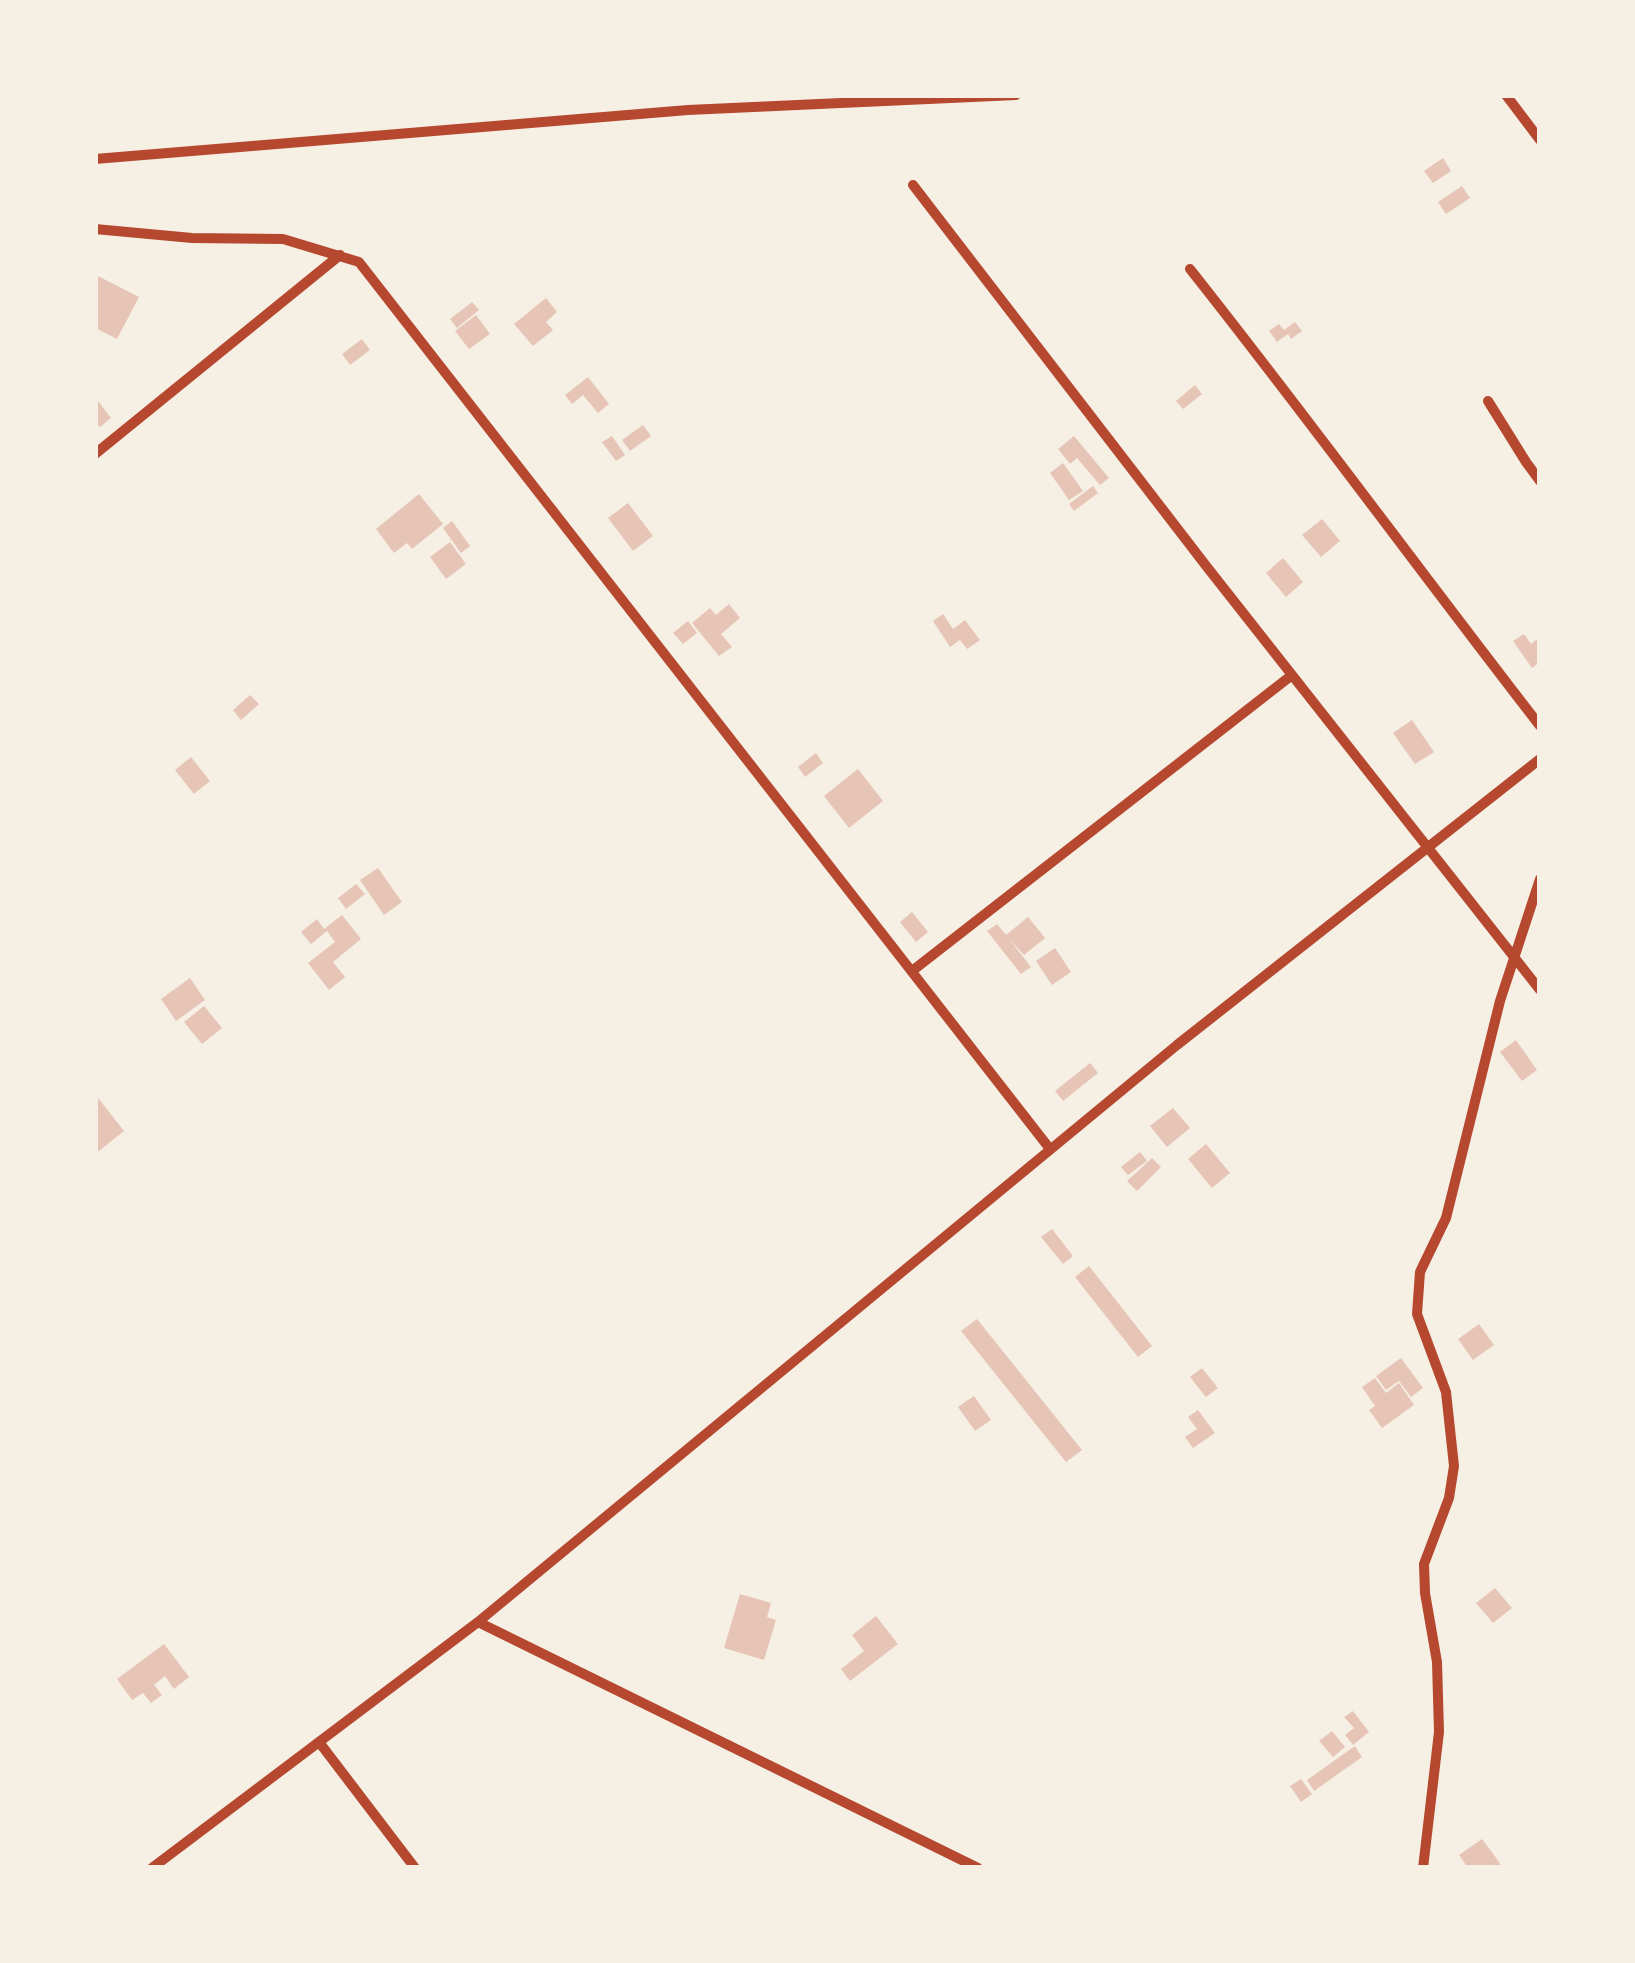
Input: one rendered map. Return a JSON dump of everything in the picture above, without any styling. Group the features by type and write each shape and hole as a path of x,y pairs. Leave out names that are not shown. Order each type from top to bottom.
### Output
{"street":[{"path":"95,159 688,110 1016,95"},
{"path":"1506,95 1540,140"},
{"path":"913,185 1540,990"},
{"path":"95,229 192,238 283,240 359,262 1050,1149"},
{"path":"95,454 340,255"},
{"path":"1190,268 1540,726"},
{"path":"1488,401 1540,480"},
{"path":"912,972 1292,675"},
{"path":"152,1868 478,1622 1176,1045 1540,759"},
{"path":"1423,1868 1440,1732 1437,1662 1424,1594 1424,1564 1450,1498 1454,1466 1446,1392 1417,1314 1420,1272 1446,1218 1500,1001 1540,879"},
{"path":"478,1622 978,1868"},
{"path":"319,1742 415,1868"}],"building":[{"path":"1443,158 1451,171 1433,183 1424,171"},
{"path":"1462,186 1470,198 1446,214 1438,202"},
{"path":"96,275 139,297 117,339 95,328"},
{"path":"546,298 557,312 546,322 553,330 533,346 514,324"},
{"path":"472,302 479,310 457,328 450,319"},
{"path":"476,315 490,334 469,349 455,331"},
{"path":"1295,322 1302,331 1291,339 1288,334 1277,342 1269,331 1279,324 1284,330"},
{"path":"362,339 370,350 350,365 342,354"},
{"path":"588,377 609,404 598,413 583,395 572,404 565,395"},
{"path":"1195,385 1202,394 1183,409 1176,401"},
{"path":"95,397 111,418 100,427 95,421"},
{"path":"643,425 651,436 630,451 622,440"},
{"path":"612,436 625,455 616,461 602,442"},
{"path":"1074,436 1109,478 1100,485 1077,458 1070,464 1058,449"},
{"path":"1063,463 1083,491 1069,500 1050,473"},
{"path":"1093,486 1098,493 1074,511 1069,504"},
{"path":"419,494 443,524 412,549 407,543 394,553 376,529"},
{"path":"628,503 653,536 633,551 608,518"},
{"path":"1322,519 1340,541 1321,557 1302,535"},
{"path":"452,521 470,546 461,553 443,528"},
{"path":"450,542 466,564 446,579 430,557"},
{"path":"1283,558 1303,582 1286,597 1266,573"},
{"path":"729,604 740,618 721,634 732,647 719,656 692,623 710,608 716,615"},
{"path":"943,614 953,629 965,620 980,640 967,649 960,640 950,647 933,621"},
{"path":"688,621 697,633 683,644 673,633"},
{"path":"1524,634 1531,644 1540,637 1540,662 1532,668 1513,641"},
{"path":"250,695 259,704 241,720 233,710"},
{"path":"1412,720 1434,752 1415,764 1393,733"},
{"path":"816,753 823,763 805,777 798,767"},
{"path":"191,757 210,781 194,794 175,770"},
{"path":"858,769 883,801 849,828 824,796"},
{"path":"378,868 402,902 384,915 360,880"},
{"path":"356,884 365,894 346,909 338,898"},
{"path":"912,912 928,932 916,942 900,922"},
{"path":"342,915 361,939 333,962 345,977 329,990 308,963 335,942 327,931 311,944 301,932 317,919 324,929"},
{"path":"1028,917 1045,938 1024,955 1009,939 1031,967 1021,974 987,931 997,924 1006,935"},
{"path":"1055,948 1071,972 1052,985 1036,961"},
{"path":"190,978 205,1000 176,1021 161,999"},
{"path":"204,1006 222,1028 202,1044 184,1022"},
{"path":"1516,1040 1537,1070 1522,1081 1500,1052"},
{"path":"1090,1063 1098,1073 1063,1101 1055,1091"},
{"path":"95,1094 124,1131 95,1154"},
{"path":"1173,1108 1190,1128 1167,1147 1150,1126"},
{"path":"1206,1144 1230,1173 1212,1188 1188,1159"},
{"path":"1140,1152 1147,1161 1128,1175 1121,1167"},
{"path":"1152,1158 1161,1167 1137,1191 1127,1181"},
{"path":"1052,1229 1073,1256 1063,1264 1041,1237"},
{"path":"1089,1266 1152,1346 1138,1357 1075,1277"},
{"path":"977,1319 1082,1450 1066,1462 961,1331"},
{"path":"1479,1324 1494,1345 1473,1360 1458,1339"},
{"path":"1401,1358 1423,1388 1411,1397 1399,1381 1386,1390 1376,1376"},
{"path":"1202,1368 1218,1388 1206,1397 1190,1377"},
{"path":"1375,1378 1386,1393 1399,1383 1414,1405 1382,1428 1369,1410 1375,1406 1362,1387"},
{"path":"974,1396 991,1420 975,1431 958,1407"},
{"path":"1198,1410 1215,1433 1193,1448 1185,1437 1197,1429 1188,1417"},
{"path":"1495,1588 1512,1608 1493,1623 1476,1603"},
{"path":"740,1594 771,1603 767,1617 776,1620 764,1660 724,1648"},
{"path":"876,1616 898,1644 850,1681 841,1669 864,1651 852,1635"},
{"path":"164,1644 189,1677 174,1689 165,1676 154,1685 162,1695 151,1703 143,1693 132,1700 117,1679"},
{"path":"1353,1711 1369,1732 1353,1745 1345,1735 1354,1728 1344,1717"},
{"path":"1332,1731 1345,1747 1333,1757 1319,1741"},
{"path":"1355,1746 1362,1757 1314,1791 1307,1780"},
{"path":"1301,1779 1312,1794 1301,1802 1290,1786"},
{"path":"1482,1839 1503,1868 1468,1868 1459,1855"}]}
